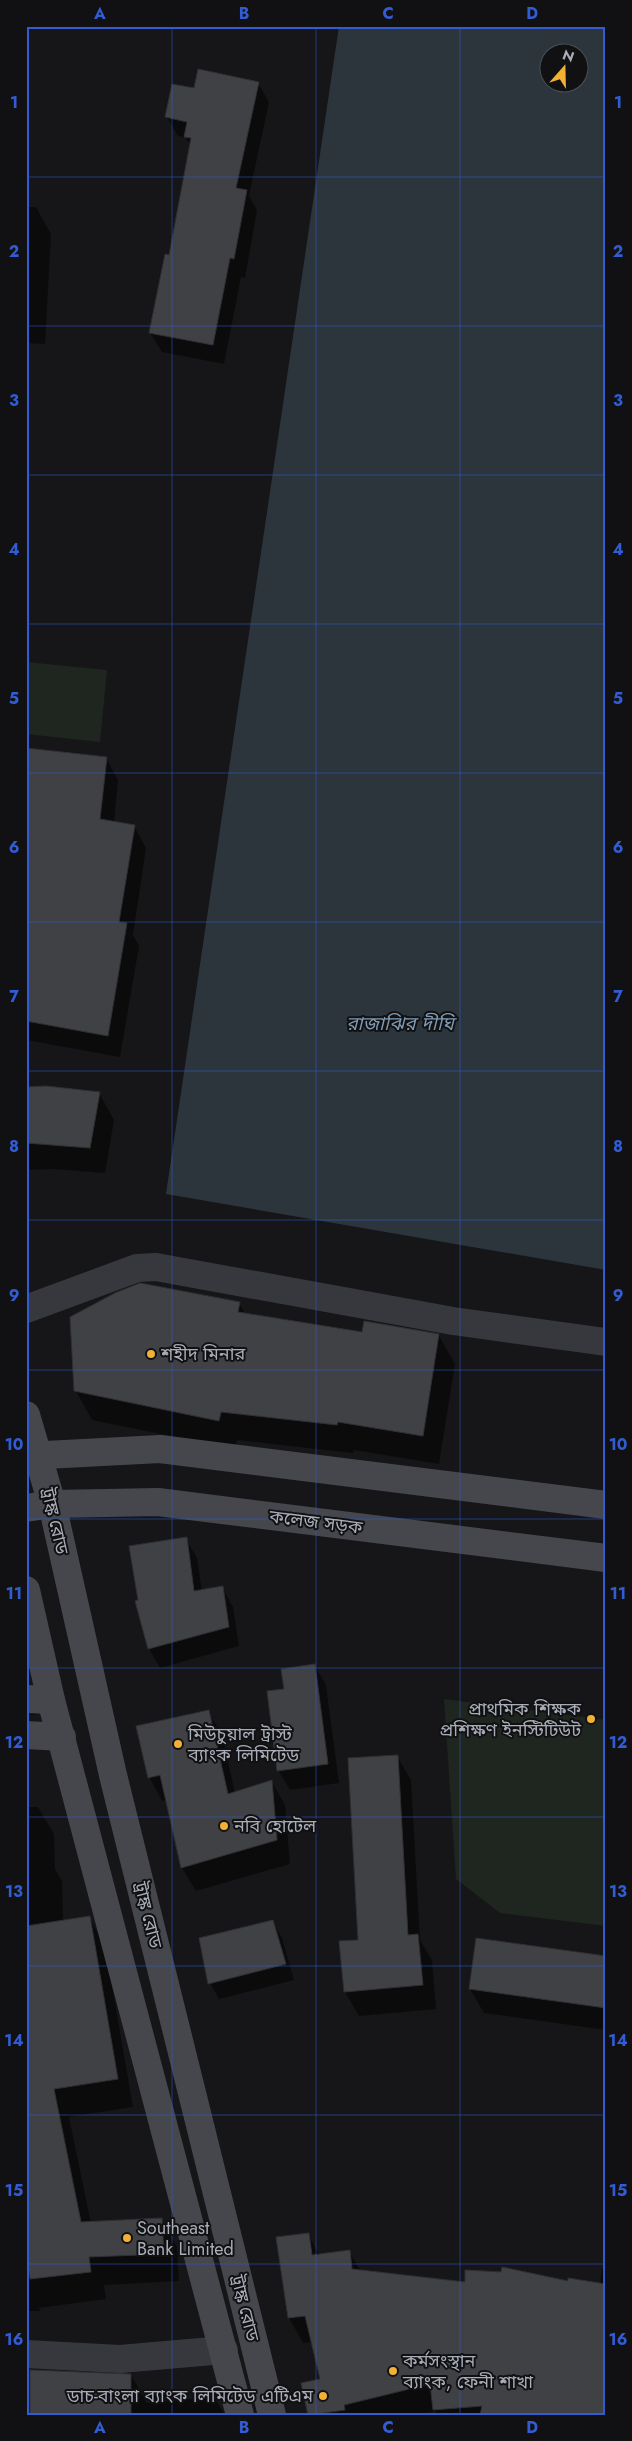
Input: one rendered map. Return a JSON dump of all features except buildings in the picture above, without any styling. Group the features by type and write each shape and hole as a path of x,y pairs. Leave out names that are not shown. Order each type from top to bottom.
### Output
{"main road":[{"name":"ট্রাঙ্ক রোড","path":"26,1415 39,1506 112,1775 272,2415"},
{"path":"33,1455 160,1449 606,1505"},
{"name":"কলেজ সড়ক","path":"39,1506 158,1502 606,1558"},
{"name":"ট্রাঙ্ক রোড","path":"26,1590 39,1700 62,1737 240,2415"},
{"path":"26,1735 62,1737"}],"street":[{"path":"26,1308 137,1268 156,1267 453,1322 606,1342"},
{"path":"26,2354 120,2358 224,2350"}],"shaded area":[{"path":"26,662 107,670 100,742 26,734"},
{"path":"444,1699 606,1720 606,1926 500,1913 456,1879"}],"water":[{"name":"রাজাঝির দীঘি","path":"339,26 606,26 606,1270 166,1194"}],"place":[{"name":"শহীদ মিনার","path":"151,1354"},
{"name":"প্রাথমিক শিক্ষক প্রশিক্ষণ ইনস্টিটিউট","path":"591,1719"},
{"name":"মিউচুয়াল ট্রাস্ট ব্যাংক লিমিটেড","path":"178,1744"},
{"name":"নবি হোটেল","path":"224,1826"},
{"name":"Southeast Bank Limited","path":"127,2238"},
{"name":"কর্মসংস্থান ব্যাংক, ফেনী শাখা","path":"393,2371"},
{"name":"ডাচ-বাংলা ব্যাংক লিমিটেড এটিএম","path":"323,2396"}]}
